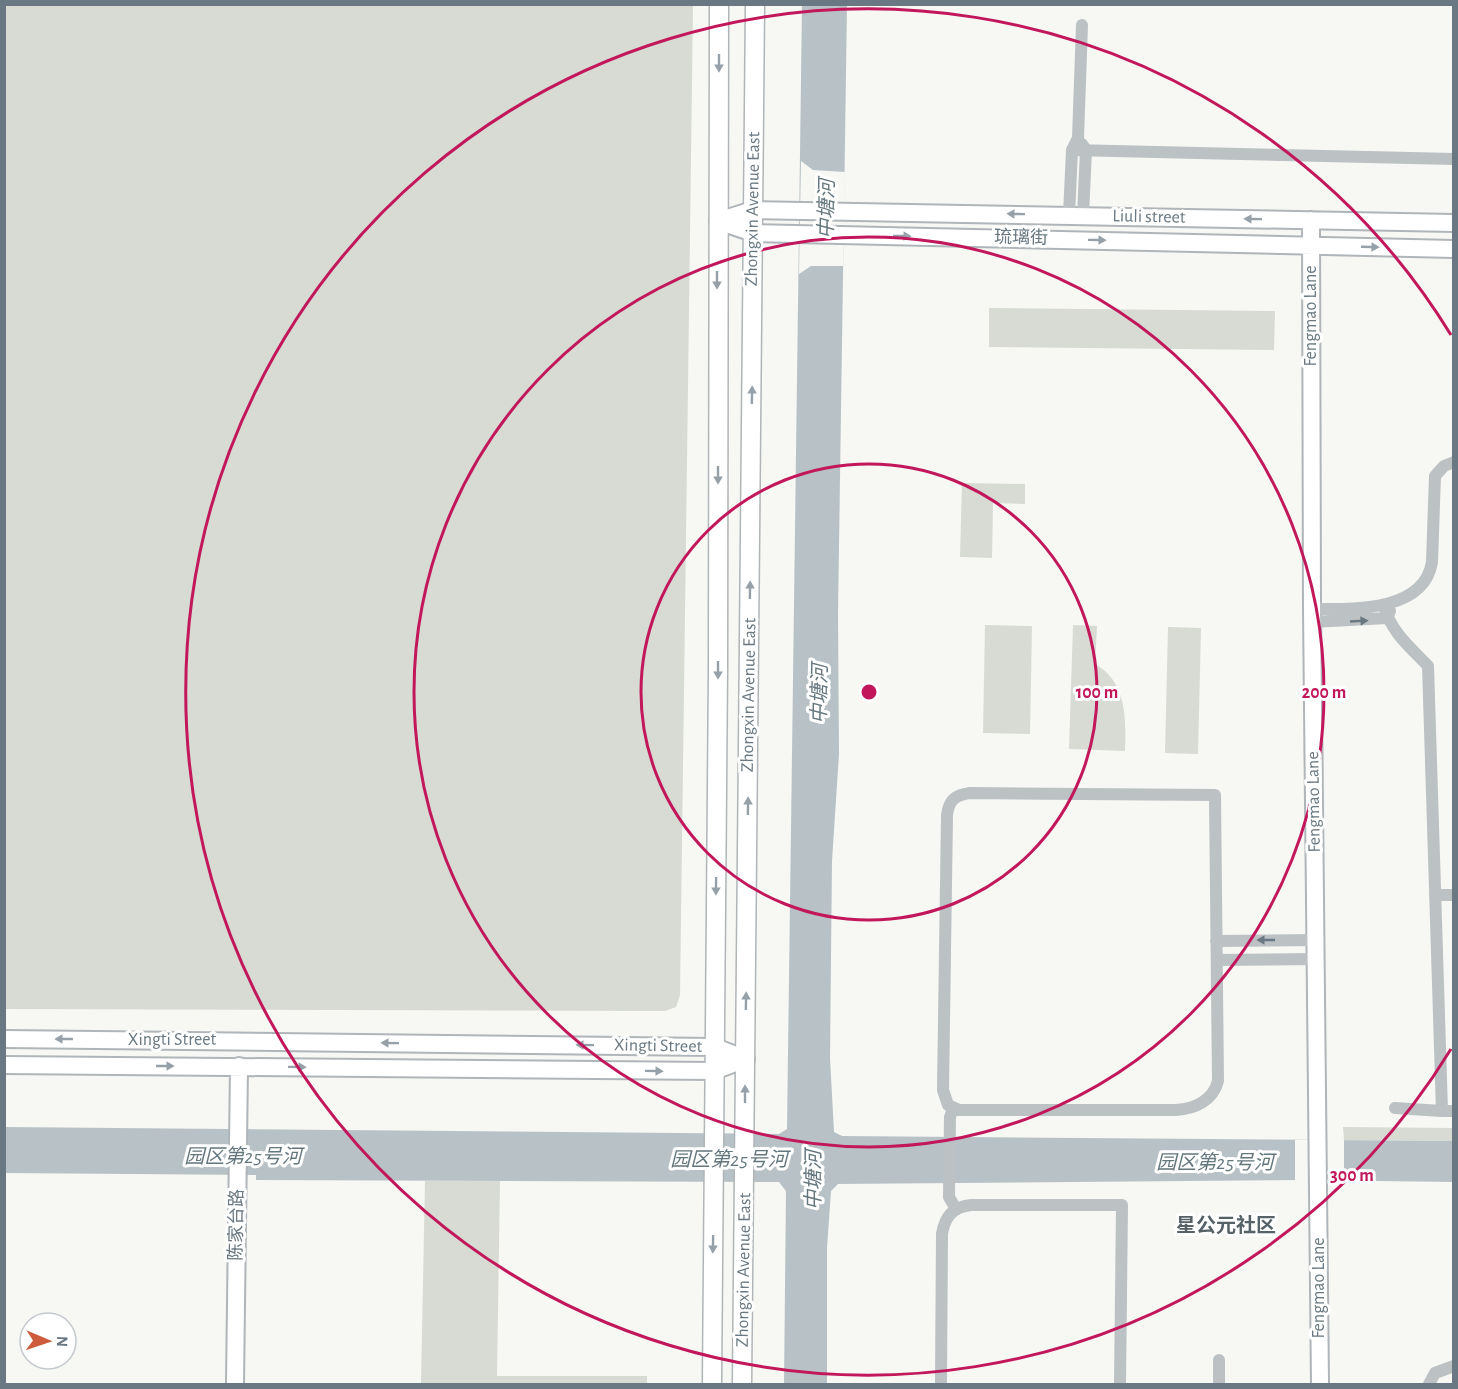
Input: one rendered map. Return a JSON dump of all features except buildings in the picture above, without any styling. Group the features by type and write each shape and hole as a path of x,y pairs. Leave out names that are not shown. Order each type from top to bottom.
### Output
{"main road":[{"name":"Zhongxin Avenue East","path":"712,1384 718,681 719,4"},
{"name":"Zhongxin Avenue East","path":"742,1384 755,4"}],"street":[{"path":"1076,215 1072,150 1078,138 1082,25"},
{"path":"1076,215 1086,150 1078,138"},
{"path":"1072,150 1454,159"},
{"path":"718,221 753,210"},
{"name":"Liuli street","path":"753,210 1454,224"},
{"name":"Fengmao Lane","path":"1311,220 1312,616 1320,1384"},
{"name":"琉璃街","path":"718,221 753,233 1454,249"},
{"path":"1312,616 1389,608 1420,586 1430,572 1436,476 1444,466 1454,462"},
{"path":"1389,608 1395,631 1428,666 1436,895 1448,1111 1395,1108"},
{"path":"970,793 1215,795 1217,960 1218,1082 1210,1097 1192,1108 953,1109 948,1105 943,1090 949,804 954,797 970,793"},
{"path":"1436,895 1454,895"},
{"path":"1216,941 1316,940"},
{"path":"1217,960 1316,959"},
{"name":"Xingti Street","path":"4,1039 715,1047 746,1059"},
{"name":"Xingti Street","path":"4,1065 714,1071 746,1059"},
{"name":"陈家台路","path":"235,1384 239,1066"},
{"path":"953,1109 950,1133 949,1197 956,1209"},
{"path":"941,1384 942,1234 944,1223 956,1209 971,1205 1122,1205 1120,1384"},
{"path":"1219,1360 1219,1384"},
{"path":"1429,1384 1435,1373 1454,1366"}],"shaded area":[{"path":"5,4 693,5 680,995 676,1007 665,1011 5,1009"},
{"path":"989,308 1275,311 1274,350 989,347"},
{"path":"962,483 1025,484 1025,504 993,503 992,558 960,557"},
{"path":"985,625 1032,626 1030,734 983,733"},
{"path":"1073,625 1097,626 1095,664 1106,672 1119,691 1124,714 1125,751 1069,749"},
{"path":"1168,627 1201,628 1198,754 1165,753"},
{"path":"1343,1127 1453,1128 1453,1141 1344,1140"},
{"path":"425,1181 500,1181 497,1376 647,1376 647,1384 421,1384"}],"water":[{"path":"802,4 847,5 838,614 839,754 832,861 830,1058 834,1132 842,1136 1454,1141 1453,1182 1301,1180 838,1184 831,1191 827,1248 827,1384 784,1384 786,1191 779,1182 256,1180 256,1175 5,1173 5,1127 779,1134 787,1129"}],"pier":[{"path":"801,161 813,170 845,172 843,266 811,266 799,274"},
{"path":"1295,1140 1344,1140 1344,1180 1295,1180"}],"district":[{"name":"星公元社区","path":"1226,1226"}],"water label":[{"name":"中塘河","path":"827,209"},
{"name":"中塘河","path":"820,694"},
{"name":"园区第25号河","path":"243,1157"},
{"name":"园区第25号河","path":"729,1160"},
{"name":"园区第25号河","path":"1215,1163"},
{"name":"中塘河","path":"814,1180"}]}
